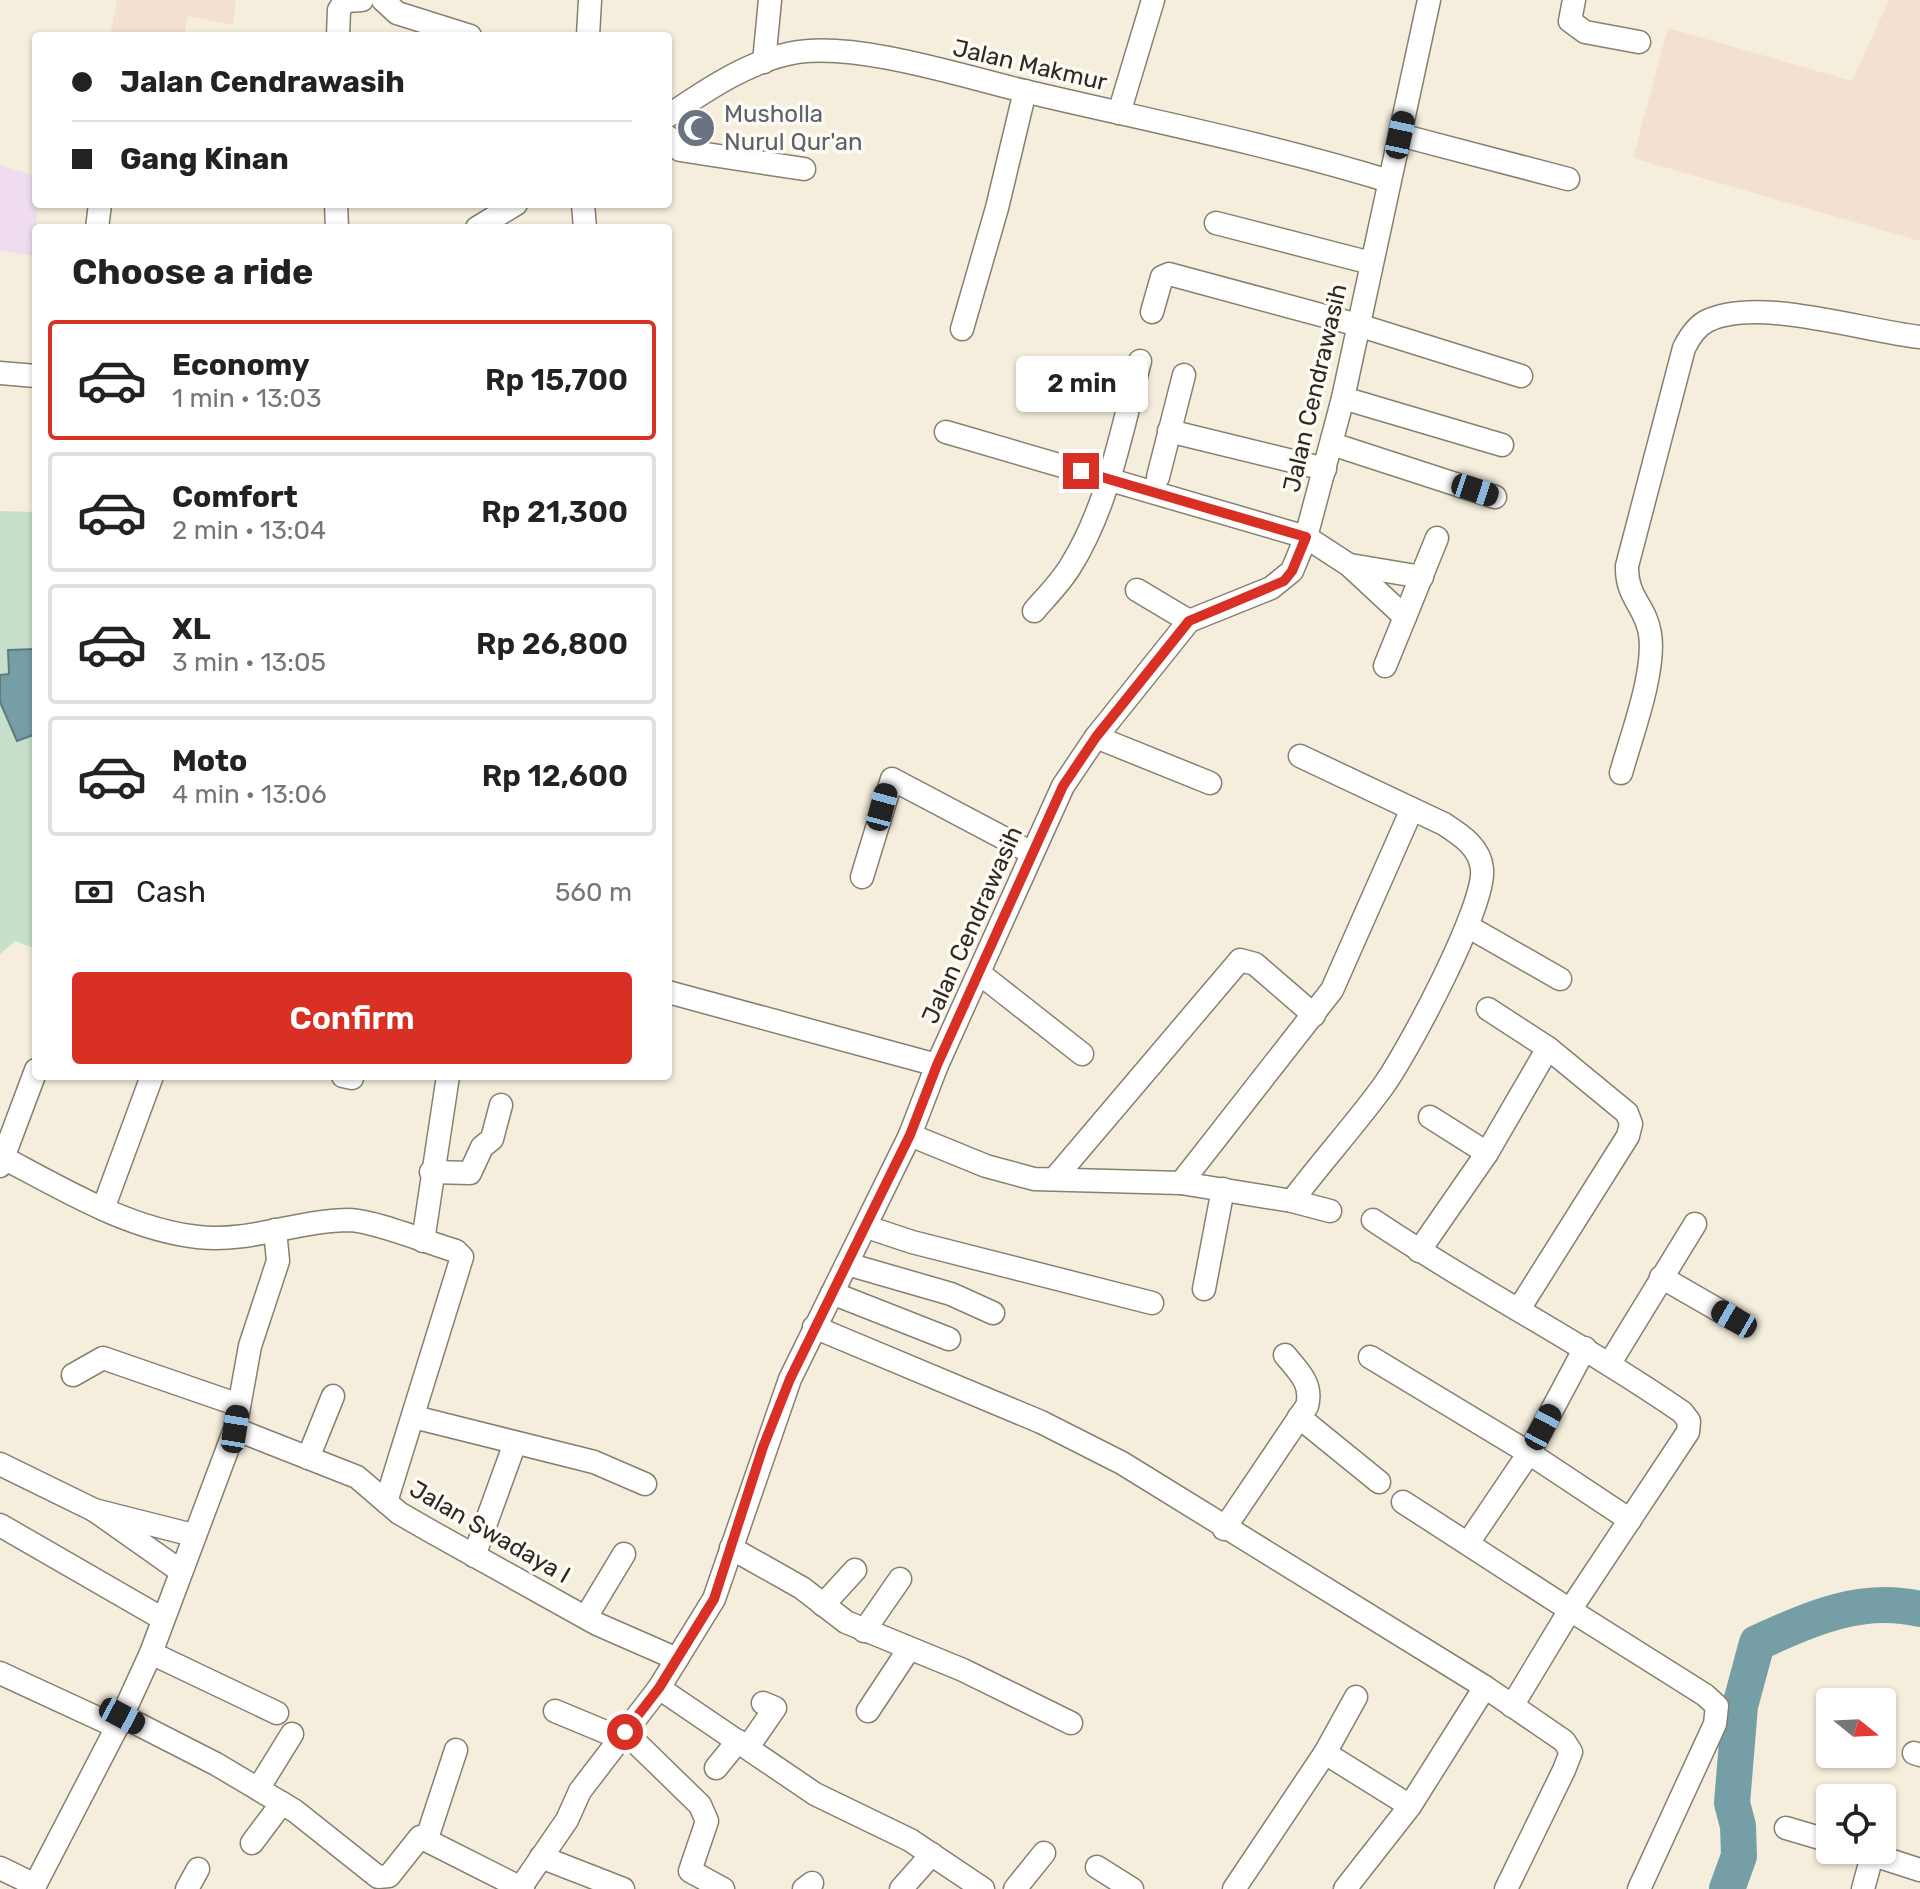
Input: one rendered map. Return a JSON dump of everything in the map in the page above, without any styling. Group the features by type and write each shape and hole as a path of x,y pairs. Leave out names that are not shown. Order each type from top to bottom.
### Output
{"street":[{"path":"338,32 341,5 345,1 362,0"},
{"path":"383,0 397,13 457,32"},
{"path":"588,32 590,0"},
{"path":"764,62 770,0"},
{"path":"1119,113 1153,0"},
{"name":"Jalan Cendrawasih","path":"520,1888 567,1820 580,1791 659,1688 714,1599 769,1433 814,1327 867,1227 910,1135 937,1065 1063,786 1096,737 1189,621 1284,581 1292,571 1306,537 1332,444 1429,0"},
{"path":"1574,0 1570,21 1580,31 1639,42"},
{"name":"Jalan Makmur","path":"672,113 696,96 764,62 802,52 865,56 1290,151 1389,181"},
{"path":"962,329 997,208 1025,91"},
{"path":"1400,135 1568,179"},
{"path":"672,141 680,150 804,169"},
{"path":"484,224 510,208"},
{"path":"1216,223 1371,263"},
{"path":"1152,312 1162,277 1169,274 1358,325 1521,376"},
{"path":"1621,773 1643,696 1651,638 1646,614 1632,598 1627,566 1684,348 1690,336 1707,321 1752,311 1920,337"},
{"path":"1034,611 1069,568 1108,479 1140,361"},
{"path":"0,373 32,376"},
{"path":"1158,477 1184,375"},
{"path":"1343,398 1502,445"},
{"path":"1169,431 1325,469"},
{"path":"946,432 1306,537 1349,565 1405,617"},
{"path":"1332,444 1495,497"},
{"path":"1385,666 1437,538"},
{"path":"1349,565 1422,577"},
{"path":"1137,590 1189,621"},
{"path":"1096,737 1210,783"},
{"path":"1292,1201 1385,1083 1469,927 1482,871 1477,853 1465,837 1300,756"},
{"path":"862,877 892,779 1032,853"},
{"path":"1181,1183 1332,990 1412,809"},
{"path":"1469,927 1560,979"},
{"path":"1055,1178 1240,960 1255,964 1314,1015"},
{"path":"979,973 1082,1054"},
{"path":"672,993 937,1065"},
{"path":"1488,1009 1548,1048 1627,1113 1631,1124 1628,1136 1519,1309"},
{"path":"1419,1251 1487,1153 1548,1048"},
{"path":"32,1080 1,1160 103,1209 154,1228 197,1237 240,1239 275,1230 352,1220 456,1251 463,1262 386,1502"},
{"path":"103,1209 151,1080"},
{"path":"423,1241 447,1080"},
{"path":"431,1172 470,1173 482,1147 492,1139 501,1105"},
{"path":"1430,1117 1487,1153"},
{"path":"910,1135 986,1166 1034,1179 1181,1183 1292,1201 1330,1211"},
{"path":"1204,1289 1223,1189"},
{"path":"1373,1220 1419,1251 1610,1363 1682,1412 1689,1421 1688,1432 1570,1610 1512,1706"},
{"path":"1610,1363 1695,1224"},
{"path":"867,1227 912,1242 1152,1303"},
{"path":"0,1868 34,1887 120,1721 151,1653 179,1570 235,1429 250,1346 278,1261 275,1230"},
{"path":"847,1264 951,1294 993,1313"},
{"path":"1661,1277 1734,1319"},
{"path":"832,1293 949,1339"},
{"path":"814,1327 1041,1422 1122,1463 1224,1529 1485,1687 1564,1741 1571,1752 1506,1889"},
{"path":"1468,1543 1529,1453 1585,1348"},
{"path":"1224,1529 1299,1417 1311,1393 1285,1355"},
{"path":"1370,1357 1529,1453 1630,1520"},
{"path":"73,1375 103,1358 239,1405"},
{"path":"308,1458 333,1396"},
{"path":"414,1417 594,1462 645,1484"},
{"path":"1299,1417 1379,1482"},
{"name":"Jalan Swadaya I","path":"235,1429 357,1477 386,1502 474,1556 586,1617 677,1659"},
{"path":"474,1556 515,1443"},
{"path":"0,1464 94,1510 179,1570"},
{"path":"1403,1502 1717,1706 1715,1724 1639,1889"},
{"path":"94,1510 193,1535"},
{"path":"0,1525 163,1619"},
{"path":"151,1550 161,1527"},
{"path":"731,1548 802,1588 864,1631 963,1670 1071,1723"},
{"path":"586,1617 624,1554"},
{"path":"823,1605 855,1570"},
{"path":"864,1631 900,1579"},
{"path":"868,1711 909,1649"},
{"path":"151,1653 277,1713"},
{"path":"0,1673 120,1721 258,1789 282,1803 384,1879 420,1837 520,1888"},
{"path":"1345,1889 1410,1806 1485,1687"},
{"path":"659,1688 815,1794 932,1854 983,1889"},
{"path":"1234,1889 1325,1753 1356,1697"},
{"path":"716,1768 743,1744 775,1708 763,1703"},
{"path":"555,1711 622,1735 700,1805 707,1821 690,1871 723,1889"},
{"path":"258,1789 292,1734"},
{"path":"427,1838 456,1750"},
{"path":"1325,1753 1410,1806"},
{"path":"252,1843 282,1803"},
{"path":"1786,1828 1816,1837"},
{"path":"1015,1889 1044,1853"},
{"path":"901,1889 932,1854"},
{"path":"541,1857 623,1889"},
{"path":"1097,1867 1132,1889"},
{"path":"187,1889 198,1869"},
{"path":"1863,1869 1920,1870"}],"shaded area":[{"path":"117,0 236,0 233,25 188,16 185,32 111,32"},
{"path":"1889,0 1920,0 1920,241 1633,158 1668,28 1852,81"},
{"path":"0,165 32,175 32,208 38,208 36,224 32,224 32,256 0,250"}],"green space":[{"path":"0,511 32,512 32,947 15,941 0,954"}],"water":[{"path":"32,649 32,735 17,741 0,702 0,675 9,674 8,650"}],"waterway":[{"path":"1727,1889 1739,1856 1738,1826 1732,1803 1740,1706 1757,1643 1816,1618 1856,1607 1898,1605 1920,1609"}],"place":[{"name":"Musholla Nurul Qur'an","path":"696,128"}],"route":[{"path":"625,1732 659,1688 714,1599 763,1447 790,1379 910,1135 937,1065 1063,786 1096,737 1180,630 1198,615 1284,581 1292,571 1306,537 1081,471"}]}
